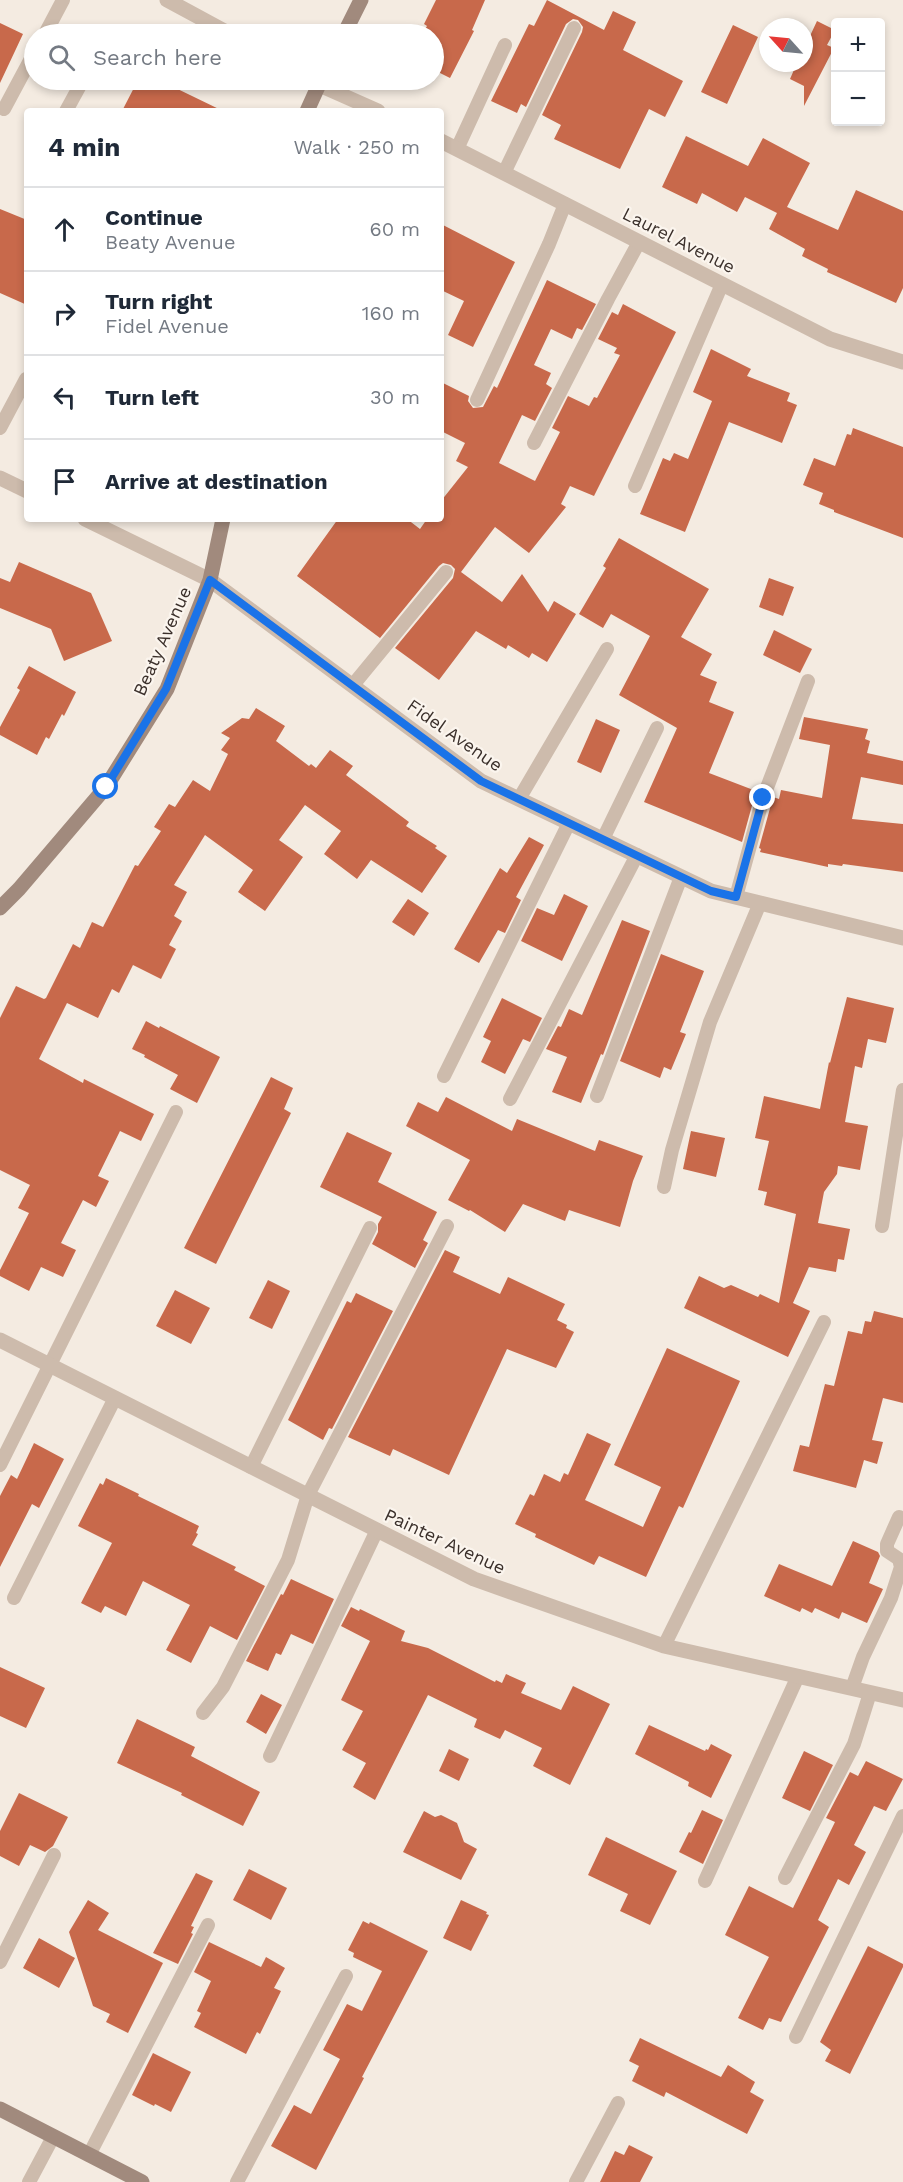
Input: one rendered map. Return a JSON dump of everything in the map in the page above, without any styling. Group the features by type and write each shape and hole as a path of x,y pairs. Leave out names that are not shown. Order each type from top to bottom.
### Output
{"street":[{"path":"167,0 211,24"},
{"path":"349,24 361,0"},
{"path":"308,108 313,90"},
{"path":"335,90 372,108"},
{"name":"Laurel Avenue","path":"444,142 830,339 903,362"},
{"path":"1,481 24,490"},
{"name":"Fidel Avenue","path":"91,522 210,580 481,781 711,891 903,938"},
{"name":"Beaty Avenue","path":"0,908 106,787 166,689 210,580 222,522"},
{"name":"Painter Avenue","path":"0,1340 474,1579 664,1646 870,1693 902,1698"},
{"path":"0,2109 142,2182"}],"lane":[{"path":"50,24 63,0"},
{"path":"504,173 574,28"},
{"path":"457,149 505,45"},
{"path":"4,109 24,72"},
{"path":"68,108 78,90"},
{"path":"477,400 565,204"},
{"path":"534,443 639,242"},
{"path":"635,486 722,284"},
{"path":"0,428 24,383"},
{"path":"353,685 446,572"},
{"path":"519,799 606,649"},
{"path":"736,897 763,798 808,681"},
{"path":"603,839 657,728"},
{"path":"444,1076 569,823"},
{"path":"510,1100 636,855"},
{"path":"597,1096 681,877"},
{"path":"664,1187 672,1150 710,1022 760,903"},
{"path":"882,1226 903,1090"},
{"path":"0,1465 176,1112"},
{"path":"203,1713 223,1687 288,1560 308,1496 447,1226"},
{"path":"251,1467 370,1228"},
{"path":"664,1646 824,1322"},
{"path":"14,1598 116,1398"},
{"path":"852,1688 863,1657 891,1598 901,1567 899,1559 887,1551 887,1544 899,1517"},
{"path":"270,1756 377,1530"},
{"path":"705,1881 798,1676"},
{"path":"785,1878 854,1744 870,1693"},
{"path":"796,2037 903,1816"},
{"path":"0,1962 54,1855"},
{"path":"89,2155 208,1925"},
{"path":"237,2182 346,1976"},
{"path":"576,2182 618,2103"},
{"path":"29,2182 53,2137"}],"building":[{"path":"436,0 485,0 472,30 474,31 450,78 444,75 444,24 424,24"},
{"path":"547,0 604,30 613,11 636,22 623,50 683,81 665,117 649,109 620,169 554,139 561,125 542,115 582,32 583,27 578,20 573,19 566,24 526,107 521,104 517,113 491,101 529,24 534,26"},
{"path":"817,21 831,28 831,38 827,45 831,47 831,54 804,106 804,86 790,79 793,72 813,72 813,30"},
{"path":"0,23 23,34 0,83"},
{"path":"733,25 758,37 727,104 701,92"},
{"path":"133,90 180,90 217,108 124,108"},
{"path":"686,136 748,166 763,138 810,163 787,207 838,230 856,190 903,211 903,288 896,303 827,272 828,269 802,256 805,249 769,229 777,213 745,197 737,212 702,193 697,204 662,187"},
{"path":"0,209 24,219 24,304 0,293"},
{"path":"444,226 515,262 473,347 448,335 464,301 444,291"},
{"path":"547,280 596,304 582,330 577,328 572,339 551,329 534,365 551,373 546,384 552,388 535,421 522,415 499,463 535,481 560,432 552,428 568,396 589,406 594,397 597,398 620,355 614,353 617,348 598,339 612,312 618,315 623,304 676,332 594,496 570,486 561,504 566,507 529,553 495,527 461,572 502,602 522,574 548,612 554,601 576,614 547,662 532,653 529,658 508,645 506,649 476,631 439,680 395,648 453,578 455,569 451,565 443,563 439,566 380,638 297,576 336,522 411,522 420,529 425,522 444,522 444,497 468,467 456,461 465,443 444,432 444,384 469,396 468,401 473,408 483,407 494,386 497,388"},
{"path":"711,349 751,369 747,376 790,393 787,401 797,405 782,443 729,422 685,532 640,514 663,458 670,461 674,453 688,459 712,401 693,392"},
{"path":"853,428 903,447 903,538 834,512 819,504 823,493 803,485 814,458 835,466 847,434 851,435"},
{"path":"619,538 709,589 681,637 712,654 700,675 717,682 709,702 734,712 709,773 756,791 742,842 644,802 677,728 619,695 650,636 611,614 603,628 579,614 606,568 603,566"},
{"path":"19,562 91,593 112,641 64,661 51,629 0,608 0,578 10,582"},
{"path":"769,578 794,587 783,616 759,607"},
{"path":"774,630 812,649 800,673 763,655"},
{"path":"29,666 76,692 64,716 62,714 49,739 46,737 37,755 0,735 0,727 20,690 17,688"},
{"path":"256,708 285,726 276,741 309,766 311,764 316,768 330,750 353,766 346,775 409,822 406,826 437,846 435,848 447,856 422,893 371,860 357,879 324,854 341,831 305,805 279,840 303,857 265,911 238,892 253,870 205,835 174,885 187,892 174,916 182,921 169,945 176,949 161,979 133,965 119,993 112,989 98,1018 67,1003 39,1059 83,1083 84,1079 154,1114 141,1141 120,1131 98,1176 109,1181 96,1207 83,1200 61,1243 76,1250 63,1277 41,1267 29,1291 0,1276 0,1270 29,1213 18,1208 30,1185 0,1170 0,1018 16,986 46,998 73,944 80,948 92,922 103,927 135,865 138,866 161,831 154,827 169,804 175,807 193,780 210,791 228,754 221,750 230,738 221,733 242,718 249,719"},
{"path":"804,717 868,729 865,739 870,741 867,753 903,761 903,785 861,777 852,819 903,824 903,872 843,864 842,866 828,864 828,867 760,852 759,848 773,797 779,799 781,790 822,798 830,745 799,739"},
{"path":"596,719 620,730 601,773 577,762"},
{"path":"529,837 544,845 516,897 521,900 505,933 498,930 479,963 454,949 500,868 507,873"},
{"path":"564,894 588,906 562,961 521,941 537,908 554,915"},
{"path":"408,899 429,913 414,936 392,922"},
{"path":"622,920 650,931 603,1055 601,1054 581,1103 552,1092 567,1057 546,1049 558,1026 561,1027 569,1009 582,1015"},
{"path":"661,954 704,971 680,1032 686,1034 671,1070 664,1067 660,1078 620,1061"},
{"path":"847,997 894,1008 886,1043 868,1039 862,1068 855,1066 845,1122 868,1126 860,1170 838,1166 837,1174 824,1192 818,1223 850,1229 844,1260 838,1259 836,1272 809,1267 793,1303 810,1311 788,1357 684,1308 699,1276 724,1288 731,1285 779,1303 796,1214 764,1205 767,1192 758,1190 769,1141 755,1138 764,1096 820,1109 829,1062"},
{"path":"502,998 542,1018 530,1042 523,1039 505,1074 481,1062 491,1041 483,1037"},
{"path":"146,1021 220,1057 197,1103 170,1089 178,1075 132,1049"},
{"path":"271,1077 293,1088 284,1109 291,1113 216,1264 184,1248"},
{"path":"446,1097 512,1131 517,1119 595,1151 599,1140 643,1156 633,1181 620,1227 569,1210 565,1221 523,1204 505,1232 470,1210 448,1200 470,1160 406,1126 418,1102 438,1112"},
{"path":"691,1131 725,1138 716,1177 683,1169"},
{"path":"347,1132 392,1153 378,1182 437,1212 423,1240 428,1243 415,1268 372,1244 382,1217 320,1187"},
{"path":"445,1250 460,1257 453,1272 500,1294 508,1277 565,1304 557,1320 574,1332 556,1368 507,1349 449,1475 393,1449 390,1456 348,1437"},
{"path":"268,1280 290,1291 272,1329 249,1318"},
{"path":"175,1290 210,1308 191,1344 156,1326"},
{"path":"356,1293 393,1311 332,1429 329,1428 323,1440 288,1420 347,1301 351,1303"},
{"path":"874,1311 903,1318 903,1403 883,1398 872,1440 883,1442 877,1464 864,1460 856,1488 793,1471 800,1445 809,1447 825,1384 834,1386 848,1331 862,1334 865,1321 871,1322"},
{"path":"667,1348 740,1381 683,1508 679,1506 646,1577 599,1556 594,1565 535,1537 536,1534 515,1524 530,1494 534,1496 544,1474 560,1482 564,1473 568,1475 587,1433 611,1444 585,1500 643,1527 661,1487 614,1465"},
{"path":"34,1443 64,1459 39,1508 32,1504 0,1567 0,1496 11,1475 17,1479"},
{"path":"106,1478 199,1526 196,1533 198,1534 192,1545 236,1567 234,1570 265,1586 237,1640 210,1626 191,1663 166,1650 190,1605 143,1581 126,1616 105,1606 101,1613 81,1603 112,1543 78,1526 100,1483 103,1485"},
{"path":"853,1541 878,1552 880,1556 869,1583 883,1589 867,1623 842,1612 839,1619 815,1608 812,1613 802,1608 800,1612 764,1596 779,1564 832,1586"},
{"path":"291,1579 334,1599 313,1644 291,1634 281,1655 276,1653 268,1671 246,1661"},
{"path":"351,1607 359,1611 360,1609 405,1631 401,1641 428,1648 495,1682 496,1680 502,1683 506,1674 526,1683 521,1693 561,1710 573,1686 610,1704 570,1785 533,1766 542,1748 505,1730 500,1739 474,1727 477,1719 428,1695 375,1800 353,1787 366,1763 342,1750 363,1711 341,1700 370,1641 341,1626"},
{"path":"0,1667 45,1688 26,1728 0,1716"},
{"path":"261,1694 282,1705 266,1734 246,1722"},
{"path":"137,1719 195,1747 191,1756 260,1792 243,1826 181,1795 182,1793 117,1763"},
{"path":"649,1725 705,1751 711,1744 732,1755 711,1798 688,1786 689,1782 635,1754"},
{"path":"449,1749 469,1759 459,1781 439,1771"},
{"path":"804,1751 833,1765 810,1811 782,1798"},
{"path":"866,1761 903,1779 886,1811 874,1806 854,1845 866,1852 849,1885 838,1879 818,1920 829,1927 781,2022 769,2018 763,2030 738,2018 769,1957 725,1935 749,1886 793,1908 835,1822 826,1818 850,1772 858,1776"},
{"path":"19,1793 68,1817 53,1846 45,1852 30,1845 19,1866 0,1856 0,1831"},
{"path":"702,1810 723,1820 703,1864 679,1852"},
{"path":"424,1811 435,1817 441,1815 457,1823 464,1842 477,1849 461,1880 403,1852"},
{"path":"606,1837 677,1871 650,1925 620,1911 628,1894 588,1875"},
{"path":"249,1869 287,1888 271,1920 233,1900"},
{"path":"196,1873 213,1881 191,1926 194,1927 191,1933 193,1934 178,1964 153,1953"},
{"path":"88,1900 109,1913 98,1930 163,1963 128,2033 106,2022 110,2014 93,2006 69,1932"},
{"path":"461,1900 489,1915 471,1951 443,1938"},
{"path":"363,1921 369,1924 370,1922 428,1951 316,2170 271,2146 294,2105 311,2114 340,2059 323,2050 347,2004 362,2011 382,1971 353,1957 354,1953 348,1950"},
{"path":"39,1938 75,1958 59,1988 23,1968"},
{"path":"209,1942 261,1967 266,1957 285,1968 274,1988 281,1991 260,2034 257,2032 246,2054 194,2027 201,2013 197,2011 211,1981 194,1972"},
{"path":"868,1946 903,1964 903,1967 850,2074 825,2061 831,2050 820,2042"},
{"path":"640,2038 721,2077 728,2065 755,2082 750,2092 764,2100 747,2134 666,2092 664,2097 632,2081 639,2066 629,2061"},
{"path":"153,2053 191,2072 171,2112 132,2095"},
{"path":"629,2145 653,2157 640,2182 600,2182 615,2151 624,2155"}],"route":[{"path":"106,787 166,689 210,580 481,781 711,891 736,897 763,798"}]}
